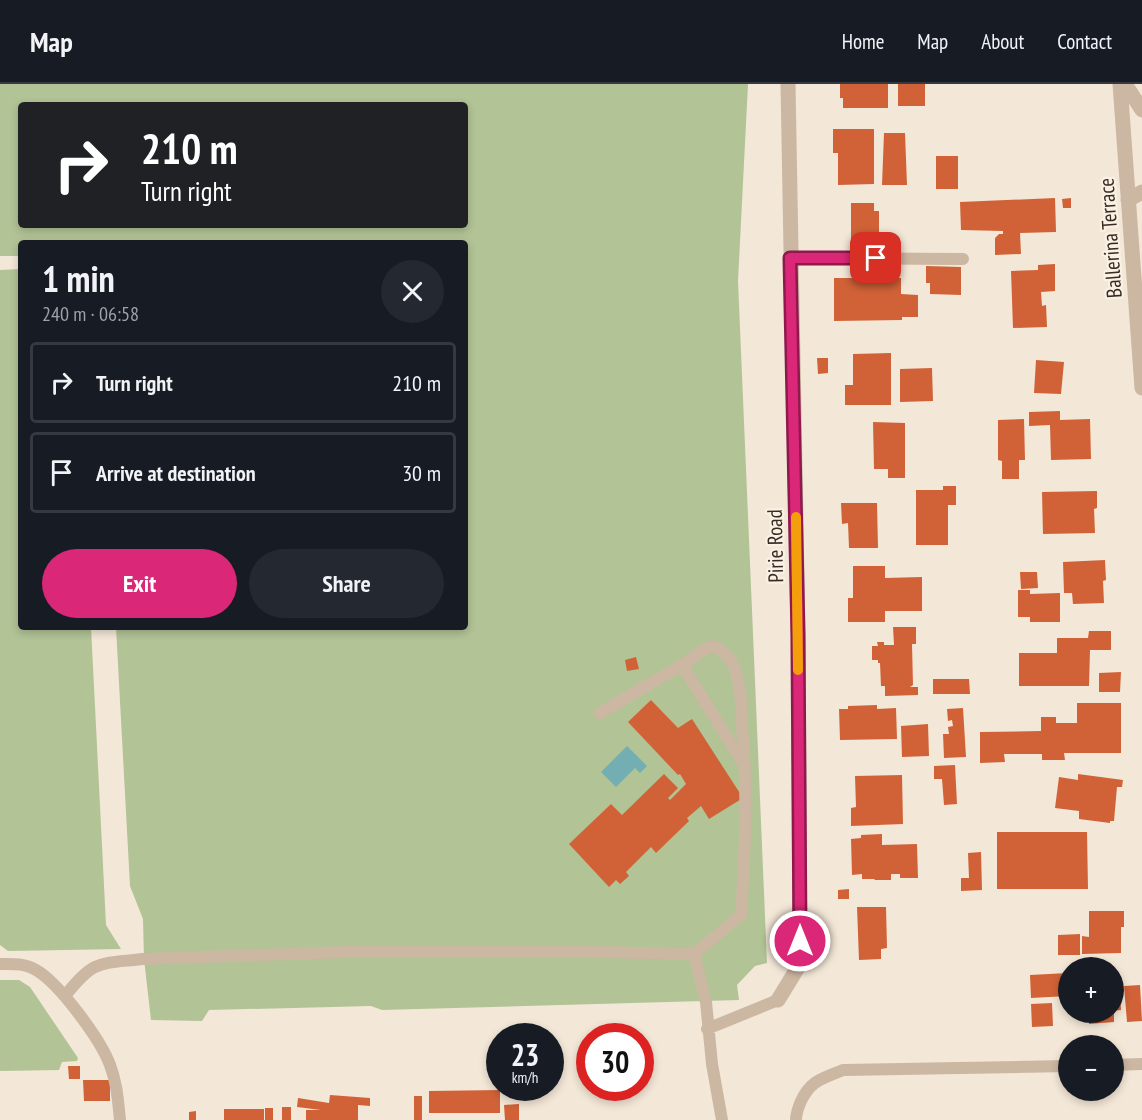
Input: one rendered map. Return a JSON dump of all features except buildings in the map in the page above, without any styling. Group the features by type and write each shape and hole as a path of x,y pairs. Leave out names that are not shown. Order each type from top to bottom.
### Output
{"street":[{"name":"Pirie Road","path":"778,1000 800,964 798,635 788,84"},
{"name":"Ballerina Terrace","path":"1120,84 1142,388"},
{"path":"1125,84 1142,110"},
{"path":"1128,200 1142,192"}],"lane":[{"path":"790,258 963,259"},
{"path":"65,996 80,977 92,967 108,962 136,960 375,951 694,954 741,915 747,820 746,767 738,677 728,655 722,649 713,646 600,713"},
{"path":"682,665 746,767"},
{"path":"694,954 706,1002 711,1060 722,1120"},
{"path":"0,964 22,964 36,969 65,996 110,1063 117,1088 120,1120"},
{"path":"707,1029 778,1000"},
{"path":"1124,1065 1142,1064"},
{"path":"796,1120 796,1112 811,1085 843,1070 1058,1066"}],"green space":[{"path":"0,84 748,84 738,281 767,963 755,966 737,985 739,1000 382,1010 371,1006 209,1010 202,1021 151,1020 144,959 143,919 130,886 116,630 468,630 468,240 18,240 18,256 0,256"},
{"path":"18,269 18,630 91,630 106,925 121,949 8,951 0,945 0,270"},
{"path":"0,980 19,980 30,987 78,1058 77,1061 62,1062 59,1070 0,1071"}],"water":[{"path":"627,746 647,766 640,773 635,768 616,787 601,772"}],"slow traffic":[{"path":"796,517 798,670"}],"route":[{"path":"800,941 798,635 790,258 876,258"}]}
